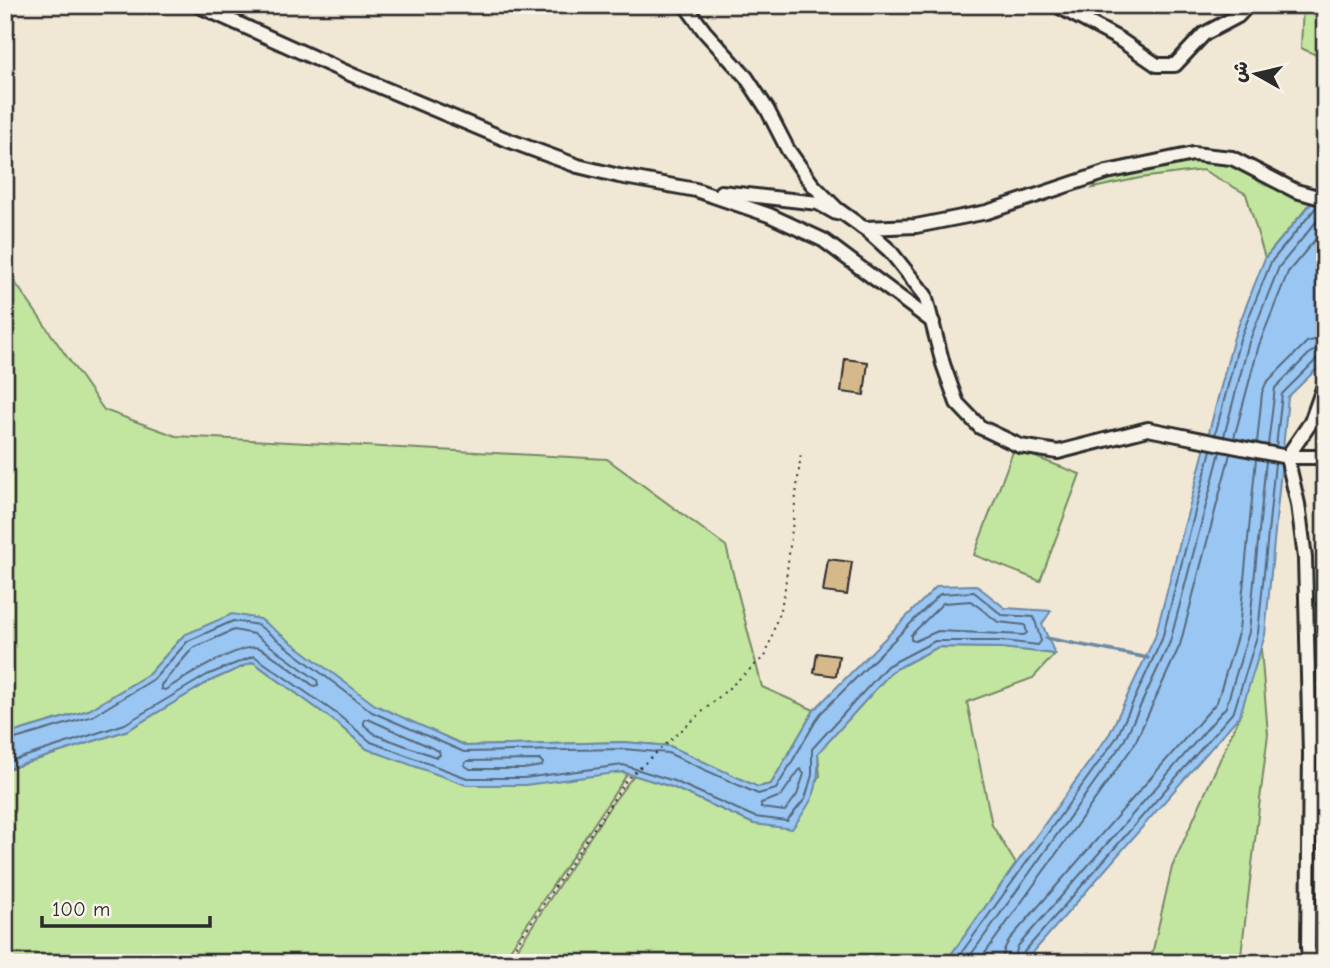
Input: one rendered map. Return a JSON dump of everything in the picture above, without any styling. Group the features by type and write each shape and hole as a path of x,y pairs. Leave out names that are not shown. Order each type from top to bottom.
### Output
{"street":[{"path":"197,5 505,139 588,168 696,190 818,204 865,228 916,226 987,212 1107,172 1193,154 1232,158 1296,191 1325,199"},
{"path":"685,5 705,32 746,77 767,109 788,150 812,184 890,251 925,295 943,364 957,404 980,427 1020,446 1058,452 1148,429 1287,457 1325,457"},
{"path":"1056,5 1119,39 1157,65 1175,65 1204,34 1238,16 1248,5"},
{"path":"696,190 769,215 823,240 933,322"},
{"path":"1311,963 1308,948 1310,754 1306,558 1298,504 1287,457 1311,422 1325,383"}],"path":[{"path":"504,963 627,779 766,655 784,596 801,453"}],"green space":[{"path":"1303,5 1325,5 1325,59 1301,48"},
{"path":"1193,155 1232,159 1315,198 1265,258 1246,194 1203,170 1140,178 1093,188 1108,173"},
{"path":"5,268 104,410 176,436 607,459 726,546 762,687 814,710 771,784 757,787 670,746 624,742 466,746 375,706 260,619 184,635 149,674 89,710 5,735"},
{"path":"1014,449 1080,474 1040,581 974,555"},
{"path":"1260,637 1268,734 1240,963 1150,963 1172,867 1240,715"},
{"path":"938,647 1003,648 1055,654 1033,678 967,702 992,825 1016,864 945,963 508,963 611,805 634,775 672,787 754,824 820,776 818,753 892,671"},
{"path":"253,662 333,720 367,749 628,773 501,963 5,963 5,770 128,730 210,681"}],"water":[{"path":"1325,187 1325,361 1288,397 1265,635 1240,715 1029,957 1028,963 945,963 1110,733 1155,637 1234,337 1265,258"},
{"path":"976,585 1005,608 1051,611 1042,624 1055,654 1003,648 938,647 892,671 818,753 818,776 814,794 792,829 754,824 672,787 623,772 525,785 466,785 367,749 333,720 253,662 210,681 128,730 5,770 5,735 89,710 149,674 184,635 232,614 260,619 375,705 466,746 624,742 670,746 758,787 771,784 814,710 937,586"}],"building":[{"path":"845,359 868,362 864,395 841,392"},
{"path":"828,559 852,562 847,595 823,592"},
{"path":"817,653 839,656 836,676 814,673"}],"waterway":[{"path":"1046,638 1148,658"}]}
